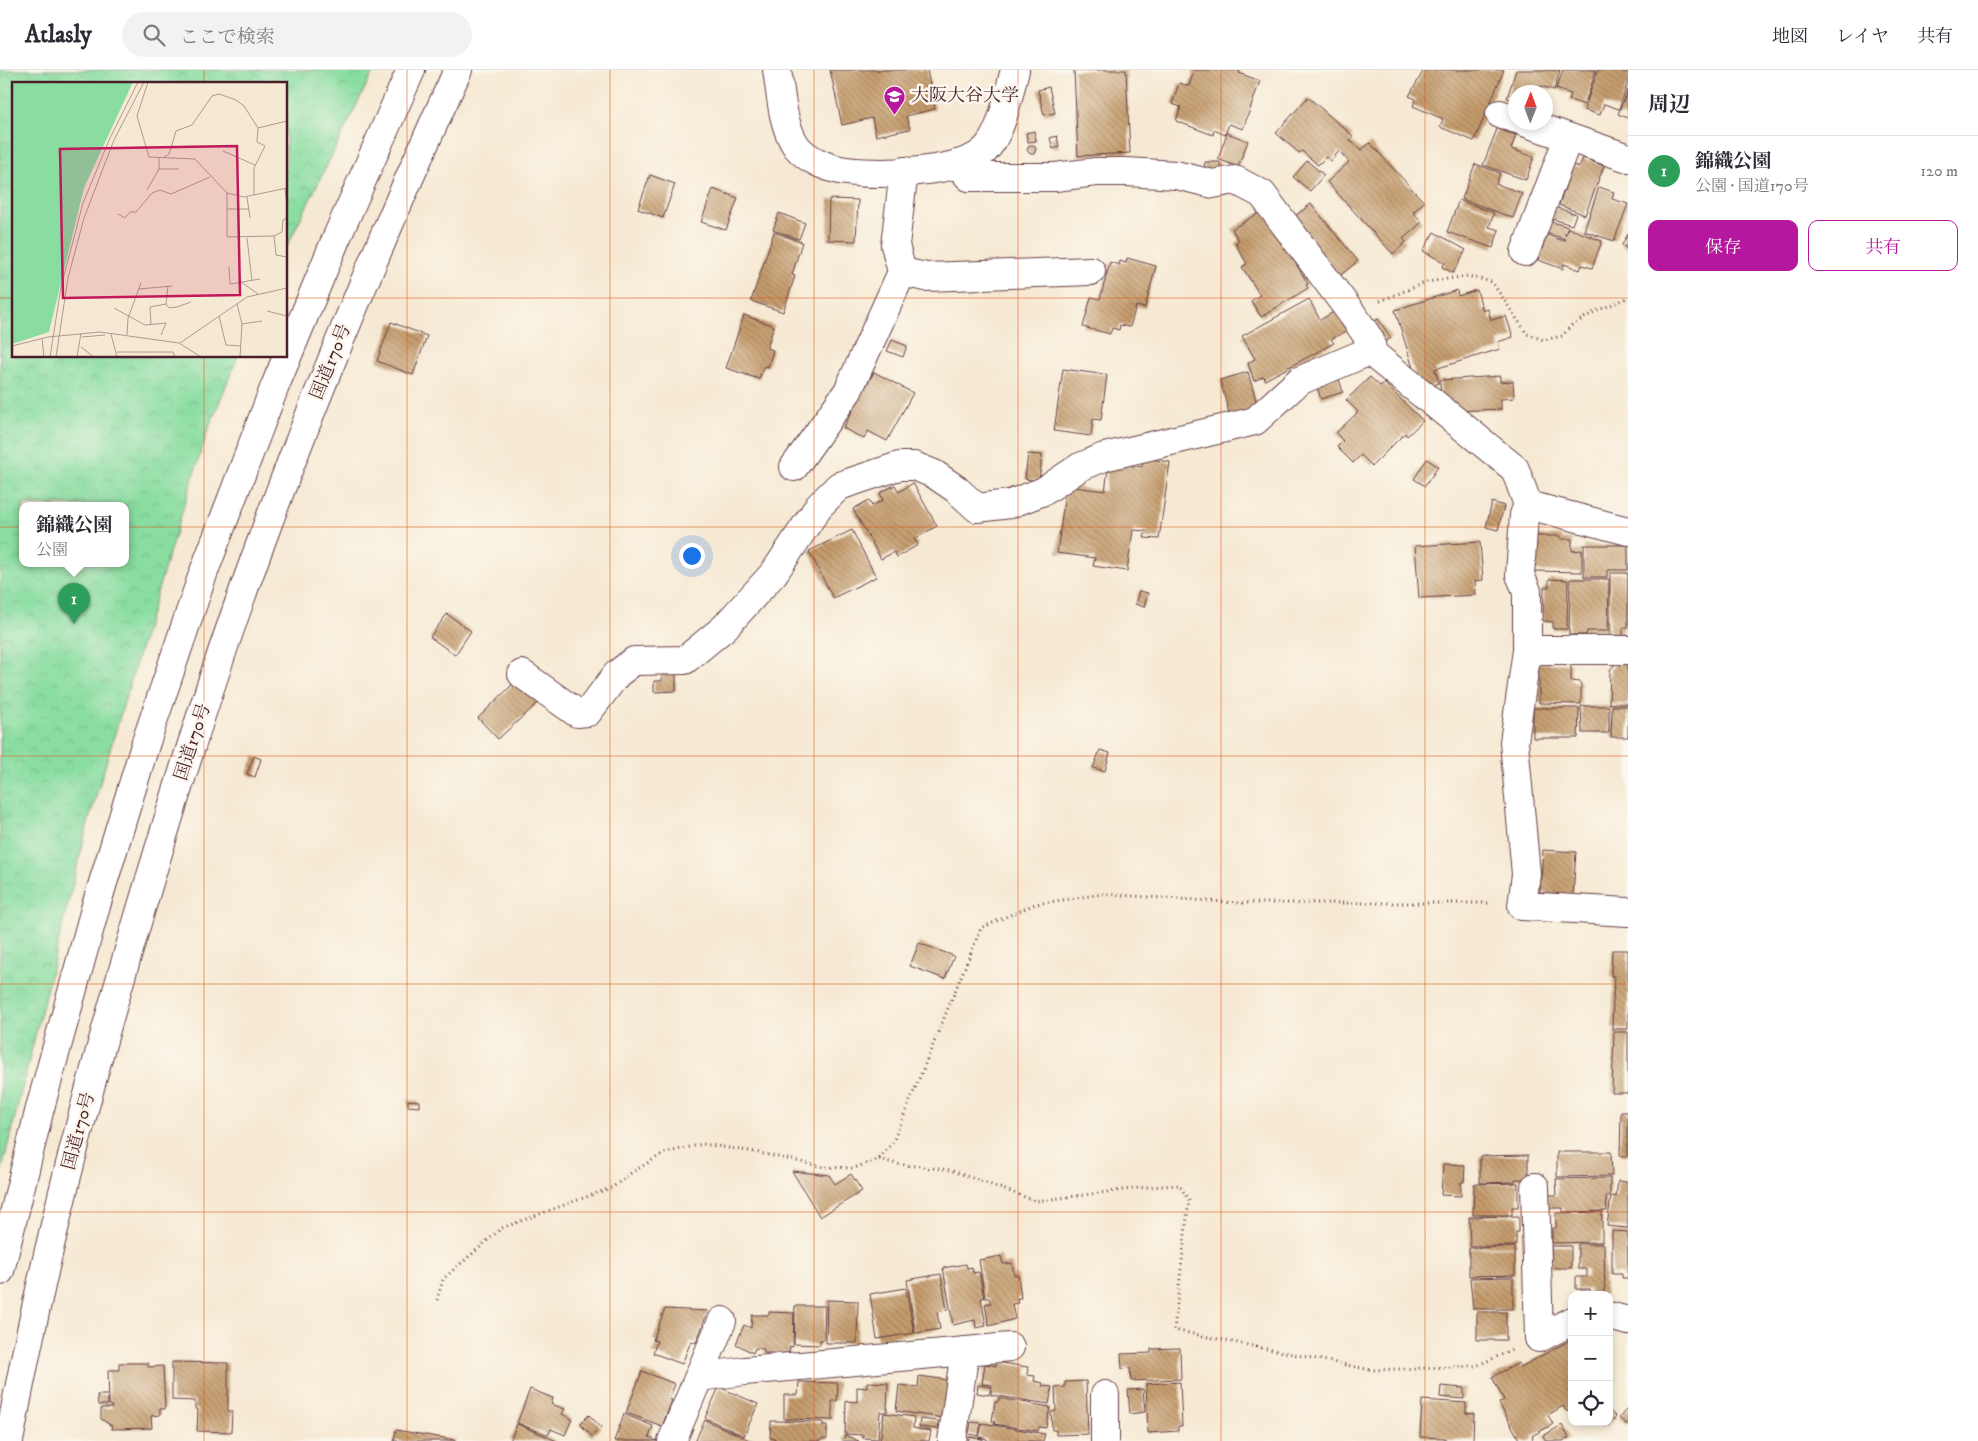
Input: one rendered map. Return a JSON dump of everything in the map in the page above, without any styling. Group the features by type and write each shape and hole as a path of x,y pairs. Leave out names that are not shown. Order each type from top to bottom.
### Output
{"main road":[{"path":"288,354 336,239 411,70"},
{"name":"国道170号","path":"9,1441 46,1258 71,1159 106,1028 168,817 255,557 289,467 363,283 458,70"},
{"path":"777,70 786,123 798,147 814,161 839,170 866,173 927,170 964,163 984,151 998,132 1015,70"},
{"path":"1546,130 1628,158"},
{"path":"1525,252 1568,138"},
{"path":"958,164 969,177 1055,177 1096,172 1127,172 1176,175 1213,184 1234,180 1262,194 1355,318 1370,340 1373,354 1515,469 1528,505 1524,515 1520,576 1527,591 1527,650 1514,742 1526,874 1522,906 1628,912"},
{"path":"794,467 848,391 902,272 895,245 904,171"},
{"path":"902,272 926,277 1091,271"},
{"path":"522,674 577,712 588,712 617,674 634,661 685,660 724,628 774,573 819,506 839,486 900,466 914,466 934,474 956,489 977,508 1010,504 1044,491 1080,467 1104,457 1255,421 1298,381 1372,350"},
{"path":"0,1271 40,1108 95,909 146,742 203,574 286,358"},
{"path":"1528,505 1628,531"},
{"path":"1527,650 1628,650"},
{"path":"1535,1187 1539,1338 1568,1323"},
{"path":"1613,1317 1628,1321"},
{"path":"672,1441 722,1320"},
{"path":"699,1377 745,1371 1010,1347"},
{"path":"952,1441 965,1351"},
{"path":"1105,1395 1105,1441"}],"path":[{"path":"1355,318 1375,302 1427,282 1468,276 1492,282 1526,334 1544,340 1562,336 1572,324 1596,311 1628,298"},
{"path":"438,1300 442,1278 502,1228 613,1187 664,1152 703,1144 755,1152 824,1167 854,1168 879,1159 893,1142 981,928 1035,904 1103,894 1240,903 1497,903 1522,906"},
{"path":"879,1159 897,1164 950,1170 1036,1201 1147,1187 1179,1185 1189,1200 1174,1330 1371,1370 1476,1366 1539,1338"}],"green space":[{"path":"0,70 374,70 288,244 288,82 12,82 12,358 237,358 207,433 88,823 0,1177"}],"building":[{"path":"830,70 927,70 935,109 906,116 910,129 876,136 872,118 842,125"},
{"path":"1074,70 1126,70 1130,153 1078,156"},
{"path":"1194,70 1240,70 1239,73 1260,81 1243,129 1229,124 1225,135 1214,130 1213,135 1176,121 1181,107 1172,104 1179,83 1189,86"},
{"path":"1424,70 1504,70 1474,141 1440,127 1443,119 1413,106 1416,99 1409,96"},
{"path":"1516,70 1560,70 1554,90 1553,85 1511,85"},
{"path":"1563,70 1596,70 1585,105 1569,100 1571,94 1556,89"},
{"path":"1598,70 1618,70 1628,73 1628,82 1619,109 1604,104 1600,115 1584,110"},
{"path":"1049,87 1055,113 1044,115 1038,90"},
{"path":"1628,90 1628,118 1618,114"},
{"path":"1308,97 1353,136 1350,140 1361,150 1370,143 1424,202 1413,212 1422,222 1403,239 1406,242 1393,254 1327,182 1349,162 1339,151 1331,161 1326,157 1318,165 1302,151 1299,153 1276,133"},
{"path":"1497,129 1516,135 1511,149 1534,157 1526,180 1483,165"},
{"path":"1034,131 1036,141 1028,142 1026,133"},
{"path":"1227,133 1248,141 1238,167 1218,159"},
{"path":"1057,136 1059,147 1053,149 1050,138"},
{"path":"1029,145 1034,145 1036,149 1034,154 1030,154 1027,150"},
{"path":"1583,158 1604,166 1585,215 1559,205 1573,165 1579,167"},
{"path":"1307,161 1324,175 1310,191 1293,177"},
{"path":"1205,162 1220,162 1220,172 1204,171"},
{"path":"1475,164 1500,173 1496,184 1522,193 1513,218 1462,199"},
{"path":"650,175 675,184 663,218 638,209"},
{"path":"1599,187 1614,192 1612,199 1628,204 1614,241 1584,231"},
{"path":"713,189 738,198 726,230 701,222"},
{"path":"829,199 858,200 856,241 828,240"},
{"path":"1459,200 1494,213 1489,227 1499,230 1493,248 1447,232"},
{"path":"1311,204 1358,261 1337,278 1290,220"},
{"path":"1554,207 1576,214 1572,225 1550,218"},
{"path":"1264,210 1294,259 1308,284 1306,285 1308,288 1261,317 1251,301 1260,295 1242,267 1247,264 1235,243 1239,241 1232,229"},
{"path":"779,213 805,223 799,239 773,230"},
{"path":"1549,221 1568,227 1565,235 1568,228 1602,241 1592,268 1582,265 1580,270 1564,264 1563,269 1538,260 1547,235 1564,241 1565,239 1546,233"},
{"path":"774,232 802,242 792,275 795,276 783,312 751,301"},
{"path":"1434,232 1466,250 1453,273 1442,267 1445,263 1423,251"},
{"path":"1628,234 1628,249 1622,245"},
{"path":"1127,258 1156,266 1145,308 1136,306 1130,327 1120,325 1119,330 1112,328 1110,334 1083,327 1091,297 1100,299 1110,262 1119,265 1120,261 1126,263"},
{"path":"1457,290 1458,296 1477,290 1483,311 1488,309 1491,320 1506,316 1513,337 1498,342 1500,349 1435,369 1439,383 1425,388 1416,378 1395,310"},
{"path":"1309,299 1320,320 1339,309 1351,329 1331,339 1334,343 1265,380 1264,376 1254,381 1248,363 1255,359 1242,336"},
{"path":"744,315 774,326 767,348 773,350 768,367 764,366 759,379 726,368"},
{"path":"1378,319 1391,338 1383,343 1370,324"},
{"path":"391,322 427,336 413,375 377,361"},
{"path":"892,340 907,346 903,357 887,351"},
{"path":"1063,369 1107,375 1101,420 1093,419 1091,436 1054,431"},
{"path":"874,372 913,393 887,441 868,431 864,439 843,428"},
{"path":"1248,372 1258,408 1230,416 1220,380"},
{"path":"1338,376 1343,392 1321,399 1316,384"},
{"path":"1500,376 1500,382 1513,381 1514,398 1501,399 1501,409 1454,411 1454,401 1441,402 1440,380"},
{"path":"1370,377 1380,386 1384,383 1423,421 1407,436 1405,433 1372,466 1361,455 1353,463 1337,447 1343,441 1336,433 1358,412 1346,400"},
{"path":"1028,454 1042,455 1039,481 1025,479"},
{"path":"1143,458 1170,462 1159,539 1144,538 1146,531 1133,530 1127,571 1093,566 1095,558 1057,553 1066,486 1105,491 1109,463 1142,467"},
{"path":"1427,459 1438,467 1425,486 1414,479"},
{"path":"913,483 937,526 914,539 918,545 897,557 894,552 881,559 853,509 869,500 872,506 883,500 880,493 895,485 899,492"},
{"path":"1492,502 1504,506 1498,530 1486,527"},
{"path":"852,530 876,577 833,598 809,551"},
{"path":"1534,536 1561,536 1561,539 1572,539 1572,551 1582,550 1582,572 1534,571"},
{"path":"1480,542 1483,580 1475,581 1476,595 1419,598 1415,546"},
{"path":"1584,545 1628,545 1628,570 1607,570 1607,577 1584,577"},
{"path":"1610,573 1627,573 1628,577 1628,628 1623,628 1623,636 1610,636"},
{"path":"1549,579 1568,580 1567,629 1553,629 1553,622 1543,621 1544,587 1549,587"},
{"path":"1570,579 1609,579 1608,631 1587,631 1586,635 1569,635"},
{"path":"1139,591 1148,593 1144,607 1135,604"},
{"path":"447,614 471,631 455,655 430,637"},
{"path":"1539,663 1571,664 1571,681 1581,682 1581,704 1539,703"},
{"path":"1616,663 1628,663 1628,704 1609,704 1610,670"},
{"path":"662,671 676,671 676,691 654,692 654,681 662,681"},
{"path":"518,679 539,702 498,739 478,718"},
{"path":"1581,706 1609,706 1609,733 1582,733"},
{"path":"1612,706 1628,706 1628,737 1611,737"},
{"path":"1533,708 1579,708 1578,738 1533,738"},
{"path":"1100,750 1110,753 1105,771 1093,768"},
{"path":"254,756 261,759 255,777 247,774"},
{"path":"1543,850 1576,852 1573,895 1570,895 1569,900 1547,898 1548,893 1540,892"},
{"path":"919,943 954,956 945,979 910,966"},
{"path":"1612,950 1628,950 1628,1029 1612,1029 1614,976 1611,976"},
{"path":"1614,1032 1628,1032 1628,1093 1612,1093"},
{"path":"408,1100 419,1101 419,1107 408,1106"},
{"path":"1621,1112 1628,1112 1628,1156 1620,1156"},
{"path":"1557,1152 1611,1152 1612,1176 1557,1177"},
{"path":"1528,1155 1528,1179 1515,1179 1515,1182 1480,1183 1480,1156"},
{"path":"1443,1164 1465,1165 1464,1182 1461,1182 1461,1196 1441,1195"},
{"path":"792,1171 829,1175 835,1184 851,1174 862,1191 820,1217"},
{"path":"1610,1178 1610,1196 1606,1196 1607,1211 1563,1212 1563,1208 1547,1208 1547,1195 1557,1195 1556,1179"},
{"path":"1618,1181 1628,1182 1628,1228 1607,1226 1611,1196 1616,1197"},
{"path":"1518,1183 1518,1207 1512,1207 1512,1215 1473,1215 1474,1184"},
{"path":"1602,1212 1602,1242 1552,1243 1552,1228 1556,1228 1556,1213"},
{"path":"1519,1216 1519,1232 1516,1232 1516,1246 1470,1246 1469,1217"},
{"path":"1612,1231 1628,1232 1628,1278 1622,1278 1622,1274 1612,1274"},
{"path":"1578,1244 1604,1244 1605,1291 1576,1289 1576,1277 1587,1277 1587,1269 1578,1269"},
{"path":"1551,1246 1571,1246 1571,1268 1551,1268"},
{"path":"1515,1247 1515,1275 1469,1276 1469,1248"},
{"path":"1001,1256 1003,1264 1012,1263 1014,1275 1018,1275 1021,1298 1017,1298 1018,1303 1012,1304 1015,1319 989,1326 985,1304 991,1303 989,1298 985,1298 979,1260"},
{"path":"966,1264 967,1268 972,1267 973,1273 979,1272 984,1298 981,1298 986,1326 976,1328 975,1320 953,1325 943,1268"},
{"path":"941,1274 947,1310 937,1312 940,1329 915,1333 907,1280"},
{"path":"1513,1277 1513,1309 1473,1309 1470,1278"},
{"path":"906,1288 914,1333 877,1339 870,1294"},
{"path":"827,1300 858,1301 857,1343 826,1343"},
{"path":"795,1306 825,1306 824,1340 820,1340 820,1345 794,1344"},
{"path":"665,1309 708,1311 696,1343 691,1341 682,1364 653,1353 657,1341 653,1340"},
{"path":"769,1312 794,1313 793,1347 790,1346 789,1353 764,1353 764,1349 755,1348 753,1353 736,1344 744,1325 751,1328 752,1315 769,1315"},
{"path":"1477,1312 1506,1312 1506,1340 1477,1340"},
{"path":"1568,1341 1568,1411 1563,1406 1548,1415 1553,1424 1532,1436 1533,1439 1530,1441 1520,1441 1499,1403 1504,1400 1492,1377 1519,1363 1521,1367"},
{"path":"1180,1348 1181,1379 1131,1381 1130,1368 1122,1369 1121,1354 1151,1353 1151,1349"},
{"path":"172,1362 228,1363 228,1411 232,1411 231,1432 197,1431 198,1409 195,1409 195,1401 172,1400"},
{"path":"996,1362 1028,1367 1027,1375 1035,1376 1034,1381 1043,1383 1042,1386 1052,1387 1049,1404 991,1395 992,1385 982,1384 985,1364 996,1366"},
{"path":"119,1363 148,1363 148,1367 163,1366 165,1409 160,1409 160,1415 151,1416 152,1428 112,1429 112,1426 101,1419 101,1408 112,1408 109,1405 108,1370 119,1370"},
{"path":"642,1371 675,1384 669,1399 672,1400 662,1426 626,1413"},
{"path":"919,1376 949,1380 944,1418 896,1411 899,1385 918,1387"},
{"path":"1086,1381 1088,1434 1056,1435 1056,1430 1052,1430 1051,1412 1056,1411 1055,1388 1065,1387 1065,1382"},
{"path":"799,1382 838,1383 837,1401 832,1401 833,1420 784,1419 784,1395 798,1395"},
{"path":"867,1382 888,1383 887,1412 880,1412 878,1439 863,1438 863,1435 845,1434 846,1401 857,1402 857,1387 867,1388"},
{"path":"1180,1382 1182,1426 1178,1426 1178,1431 1148,1433 1146,1384"},
{"path":"978,1385 991,1387 989,1395 977,1393"},
{"path":"1441,1386 1464,1388 1464,1399 1440,1397"},
{"path":"719,1387 758,1404 744,1436 705,1418"},
{"path":"530,1389 553,1398 551,1404 565,1409 562,1414 572,1419 565,1435 551,1429 548,1435 517,1423"},
{"path":"1143,1389 1145,1412 1130,1414 1128,1390"},
{"path":"97,1395 108,1395 108,1405 98,1405"},
{"path":"999,1398 1050,1407 1046,1428 1039,1427 1038,1431 994,1424 995,1421 992,1421 995,1402 998,1402"},
{"path":"1422,1400 1466,1403 1466,1413 1474,1414 1473,1440 1445,1441 1445,1438 1420,1437"},
{"path":"1628,1410 1627,1425 1619,1418"},
{"path":"884,1413 914,1417 913,1428 931,1431 929,1441 880,1441"},
{"path":"624,1414 653,1426 649,1437 657,1441 614,1441"},
{"path":"589,1415 601,1427 592,1436 580,1424"},
{"path":"920,1419 939,1421 938,1429 919,1427"},
{"path":"705,1420 752,1441 695,1441"},
{"path":"771,1421 823,1422 823,1425 827,1425 827,1439 821,1439 821,1441 775,1441 775,1438 770,1438"},
{"path":"971,1422 981,1423 979,1436 969,1434"},
{"path":"982,1423 1045,1434 1043,1441 987,1441 987,1439 979,1437"},
{"path":"517,1424 557,1441 510,1441"},
{"path":"1562,1425 1569,1438 1563,1441 1546,1441 1543,1436"},
{"path":"396,1430 455,1440 455,1441 394,1441"},
{"path":"845,1435 859,1441 843,1441"},
{"path":"969,1437 983,1439 982,1441 968,1441"}],"place":[{"name":"大阪大谷大学","path":"895,115"},
{"name":"錦織公園","path":"74,624"}]}
